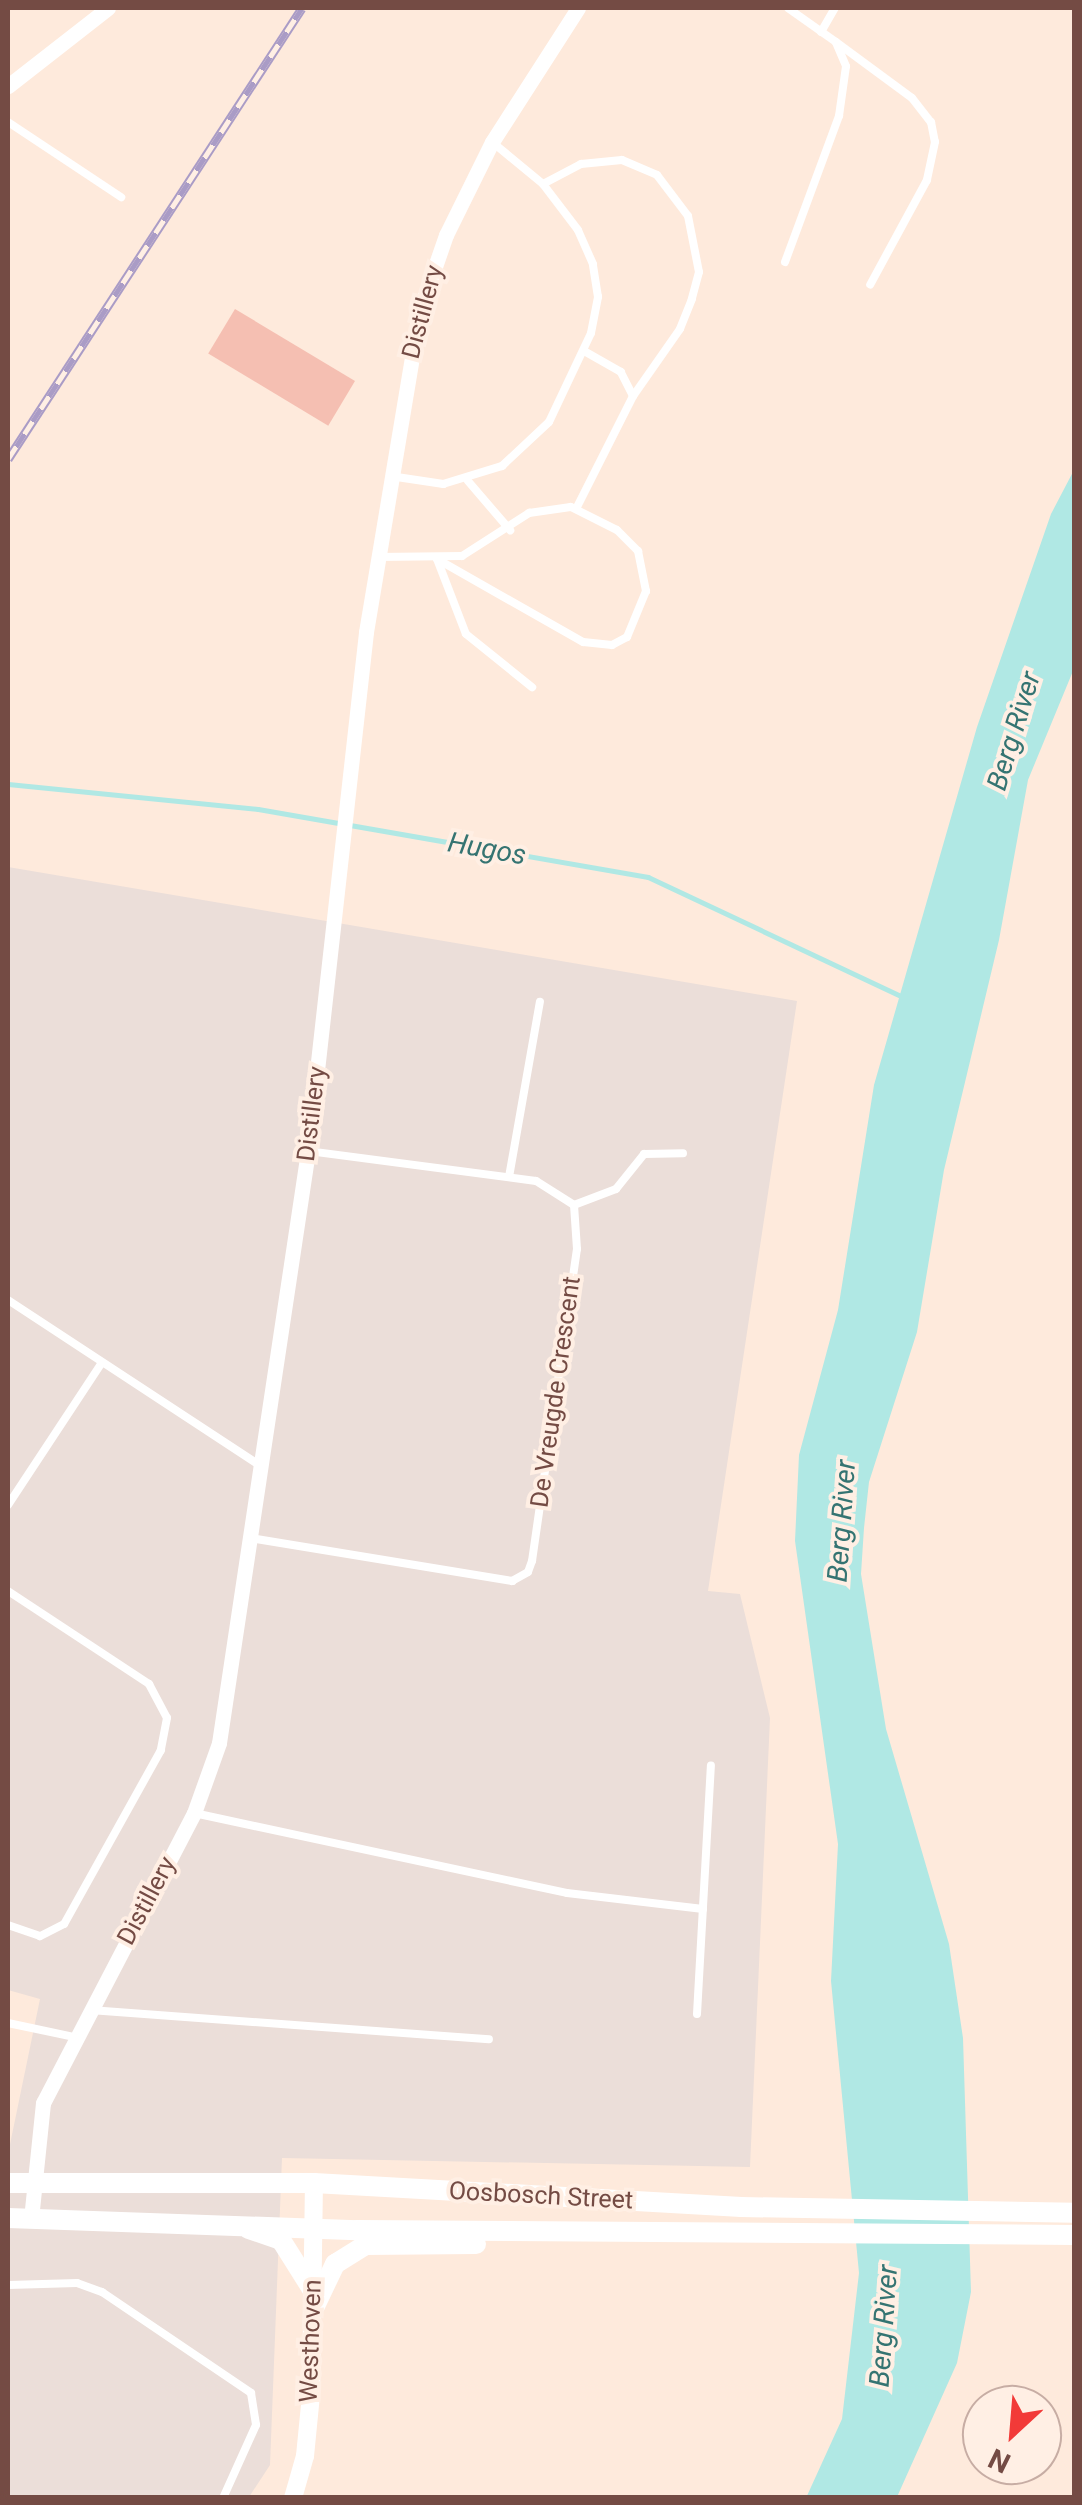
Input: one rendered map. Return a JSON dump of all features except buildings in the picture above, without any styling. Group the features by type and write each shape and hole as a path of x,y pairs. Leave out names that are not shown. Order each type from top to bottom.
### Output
{"main road":[{"name":"Oosbosch Street","path":"8,2183 113,2188 314,2184 742,2206 1074,2213"},
{"name":"Oosbosch Street","path":"8,2218 546,2230 1074,2235"},
{"path":"228,2220 280,2240 315,2300 336,2264 364,2245 496,2244 546,2230"}],"street":[{"path":"8,86 108,8"},
{"name":"Distillery","path":"31,2219 30,2183 43,2104 88,2010 194,1813 219,1743 308,1151 388,476 420,310 446,236 492,142 578,8"},
{"name":"Westhoven","path":"293,2498 305,2456 315,2300 314,2184"}],"lane":[{"path":"788,8 912,98 930,122 935,142 927,180 870,285"},
{"path":"821,32 834,8"},
{"path":"784,262 839,116 846,66 836,42"},
{"path":"8,122 121,197"},
{"path":"388,476 468,480 528,445 548,422 584,351 598,297 593,264 543,184 492,142"},
{"path":"543,184 581,164 622,160 657,176 688,216 699,272 680,329 633,396 576,509"},
{"path":"584,351 621,372 633,396"},
{"path":"468,480 510,530"},
{"path":"378,557 462,556 547,506 576,509 617,530 638,550 646,570 638,620 612,645 554,630 437,559"},
{"path":"437,559 466,634 532,687"},
{"path":"509,1177 540,1002"},
{"path":"308,1151 509,1177 560,1190 574,1205 616,1189 644,1154 683,1153"},
{"name":"De Vreugde Crescent","path":"250,1538 512,1581 528,1572 578,1249 574,1205"},
{"path":"8,1300 260,1466"},
{"path":"8,1505 101,1364"},
{"path":"8,1591 149,1684 167,1718 161,1750 64,1924 40,1936 8,1925"},
{"path":"697,2014 711,1766"},
{"path":"194,1813 567,1893 703,1909"},
{"path":"88,2010 489,2039"},
{"path":"8,2023 74,2037"},
{"path":"8,2285 77,2283 102,2292 251,2393 256,2425 223,2498"}],"shaded area":[{"path":"8,867 797,1001 708,1591 740,1594 770,1718 750,2167 282,2158 270,2465 249,2497 8,2497 8,2154 40,1999 8,1990"}],"water":[{"name":"Berg River","path":"1074,470 1073,671 1028,780 999,940 944,1170 917,1332 869,1482 861,1574 886,1729 949,1944 963,2038 971,2292 957,2363 897,2497 806,2498 842,2419 859,2273 831,1981 838,1844 795,1541 799,1455 838,1310 874,1085 977,727 1051,514"}],"waterway":[{"name":"Hugos","path":"8,784 258,809 648,877 905,998"}],"railway":[{"path":"8,459 302,8"}]}
